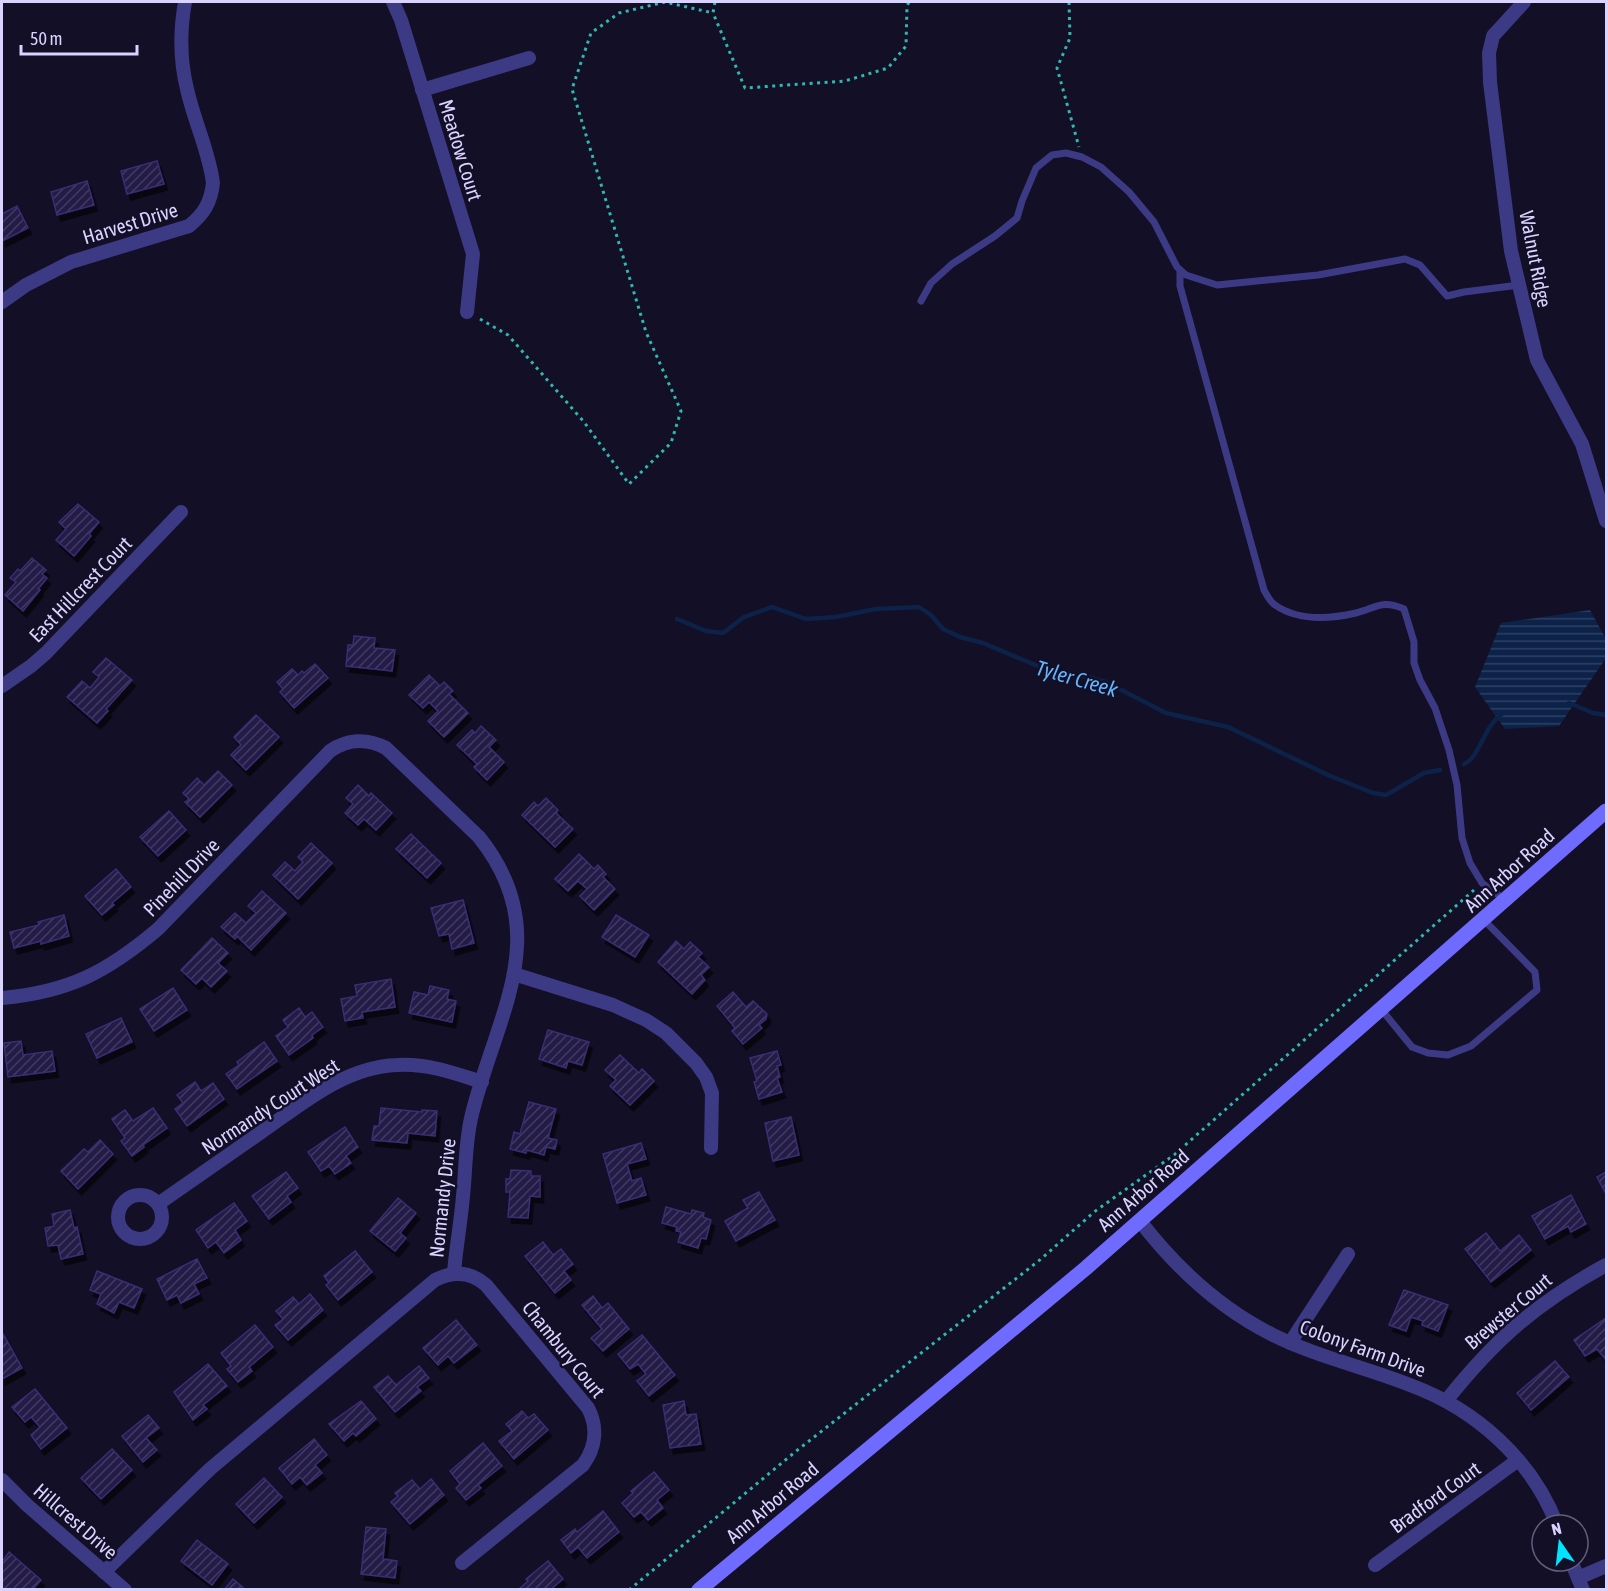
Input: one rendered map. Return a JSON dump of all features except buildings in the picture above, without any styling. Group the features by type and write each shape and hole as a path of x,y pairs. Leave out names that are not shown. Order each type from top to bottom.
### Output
{"main road":[{"name":"Ann Arbor Road","path":"699,1590 1086,1268 1606,811"}],"street":[{"name":"Harvest Drive","path":"2,302 26,285 61,266 189,226 204,212 212,193 213,183 182,65 184,2"},
{"name":"Meadow Court","path":"393,2 401,20 473,255 467,312"},
{"name":"Walnut Ridge","path":"1524,2 1493,36 1489,53 1490,82 1511,251 1537,360 1582,444 1606,521"},
{"path":"422,90 529,58"},
{"name":"East Hillcrest Court","path":"2,686 46,653 181,512"},
{"name":"Normandy Drive","path":"104,1572 210,1469 435,1280 454,1273 467,1139 514,974 518,948 517,921 510,889 498,864 479,837 391,753 377,743 361,740"},
{"name":"Pinehill Drive","path":"2,998 40,993 65,986 105,969 135,948 158,929 330,751 345,742 361,740"},
{"path":"514,974 613,1005 646,1020 666,1033 706,1077 712,1093 711,1148"},
{"name":"Normandy Court West","path":"158,1204 321,1091 353,1074 383,1066 411,1065 440,1069 482,1082"},
{"name":"Colony Farm Drive","path":"1140,1221 1174,1262 1212,1297 1234,1313 1290,1343 1411,1385 1446,1401 1485,1426 1518,1460 1535,1482 1551,1513"},
{"path":"1290,1343 1348,1254"},
{"name":"Brewster Court","path":"1446,1401 1473,1366 1501,1337 1571,1284 1606,1265"},
{"name":"Chambury Court","path":"454,1273 471,1275 486,1285 588,1408 595,1426 594,1442 589,1457 583,1465 462,1563"},
{"name":"Bradford Court","path":"1375,1565 1518,1460"},
{"name":"Hillcrest Drive","path":"2,1480 27,1505 125,1590"},
{"path":"1580,1584 1606,1566"}],"lane":[{"path":"921,301 931,283 952,264 995,236 1017,218 1036,168 1052,155 1066,153 1082,157 1101,167 1129,192 1154,222 1180,270 1186,275 1217,285 1318,275 1405,259 1420,265 1447,296 1519,285"},
{"path":"1180,270 1180,286 1264,590 1273,604 1290,613 1312,618 1355,613 1392,604 1404,609 1414,642 1414,663 1419,680 1435,708 1449,750 1457,785 1462,837 1470,863 1482,883 1505,900"},
{"path":"1381,1010 1412,1047 1428,1053 1449,1055 1471,1046 1537,990 1535,972 1484,920"}],"path":[{"path":"467,312 508,334 584,422 629,484 671,443 681,411 646,332 572,88 591,33 619,13 665,2 713,14"},
{"path":"715,2 713,14 745,88 845,81 888,68 906,46 909,2"},
{"path":"1069,2 1070,38 1057,68 1082,157"},
{"path":"629,1590 795,1452 1041,1259 1094,1212 1174,1155 1482,883"}],"water":[{"path":"1590,610 1606,639 1606,658 1559,726 1505,729 1475,687 1501,623"}],"waterway":[{"name":"Tyler Creek","path":"677,619 706,631 723,633 744,617 772,607 806,619 836,617 876,609 919,607 931,615 943,629 960,637 983,643 1064,677 1085,676 1106,682 1166,713 1228,727 1328,775 1373,793 1386,795 1424,773 1440,770"},
{"name":"Tyler Creek","path":"1569,703 1593,713 1606,715"},
{"name":"Tyler Creek","path":"1464,764 1474,755 1490,727 1501,715"}]}
